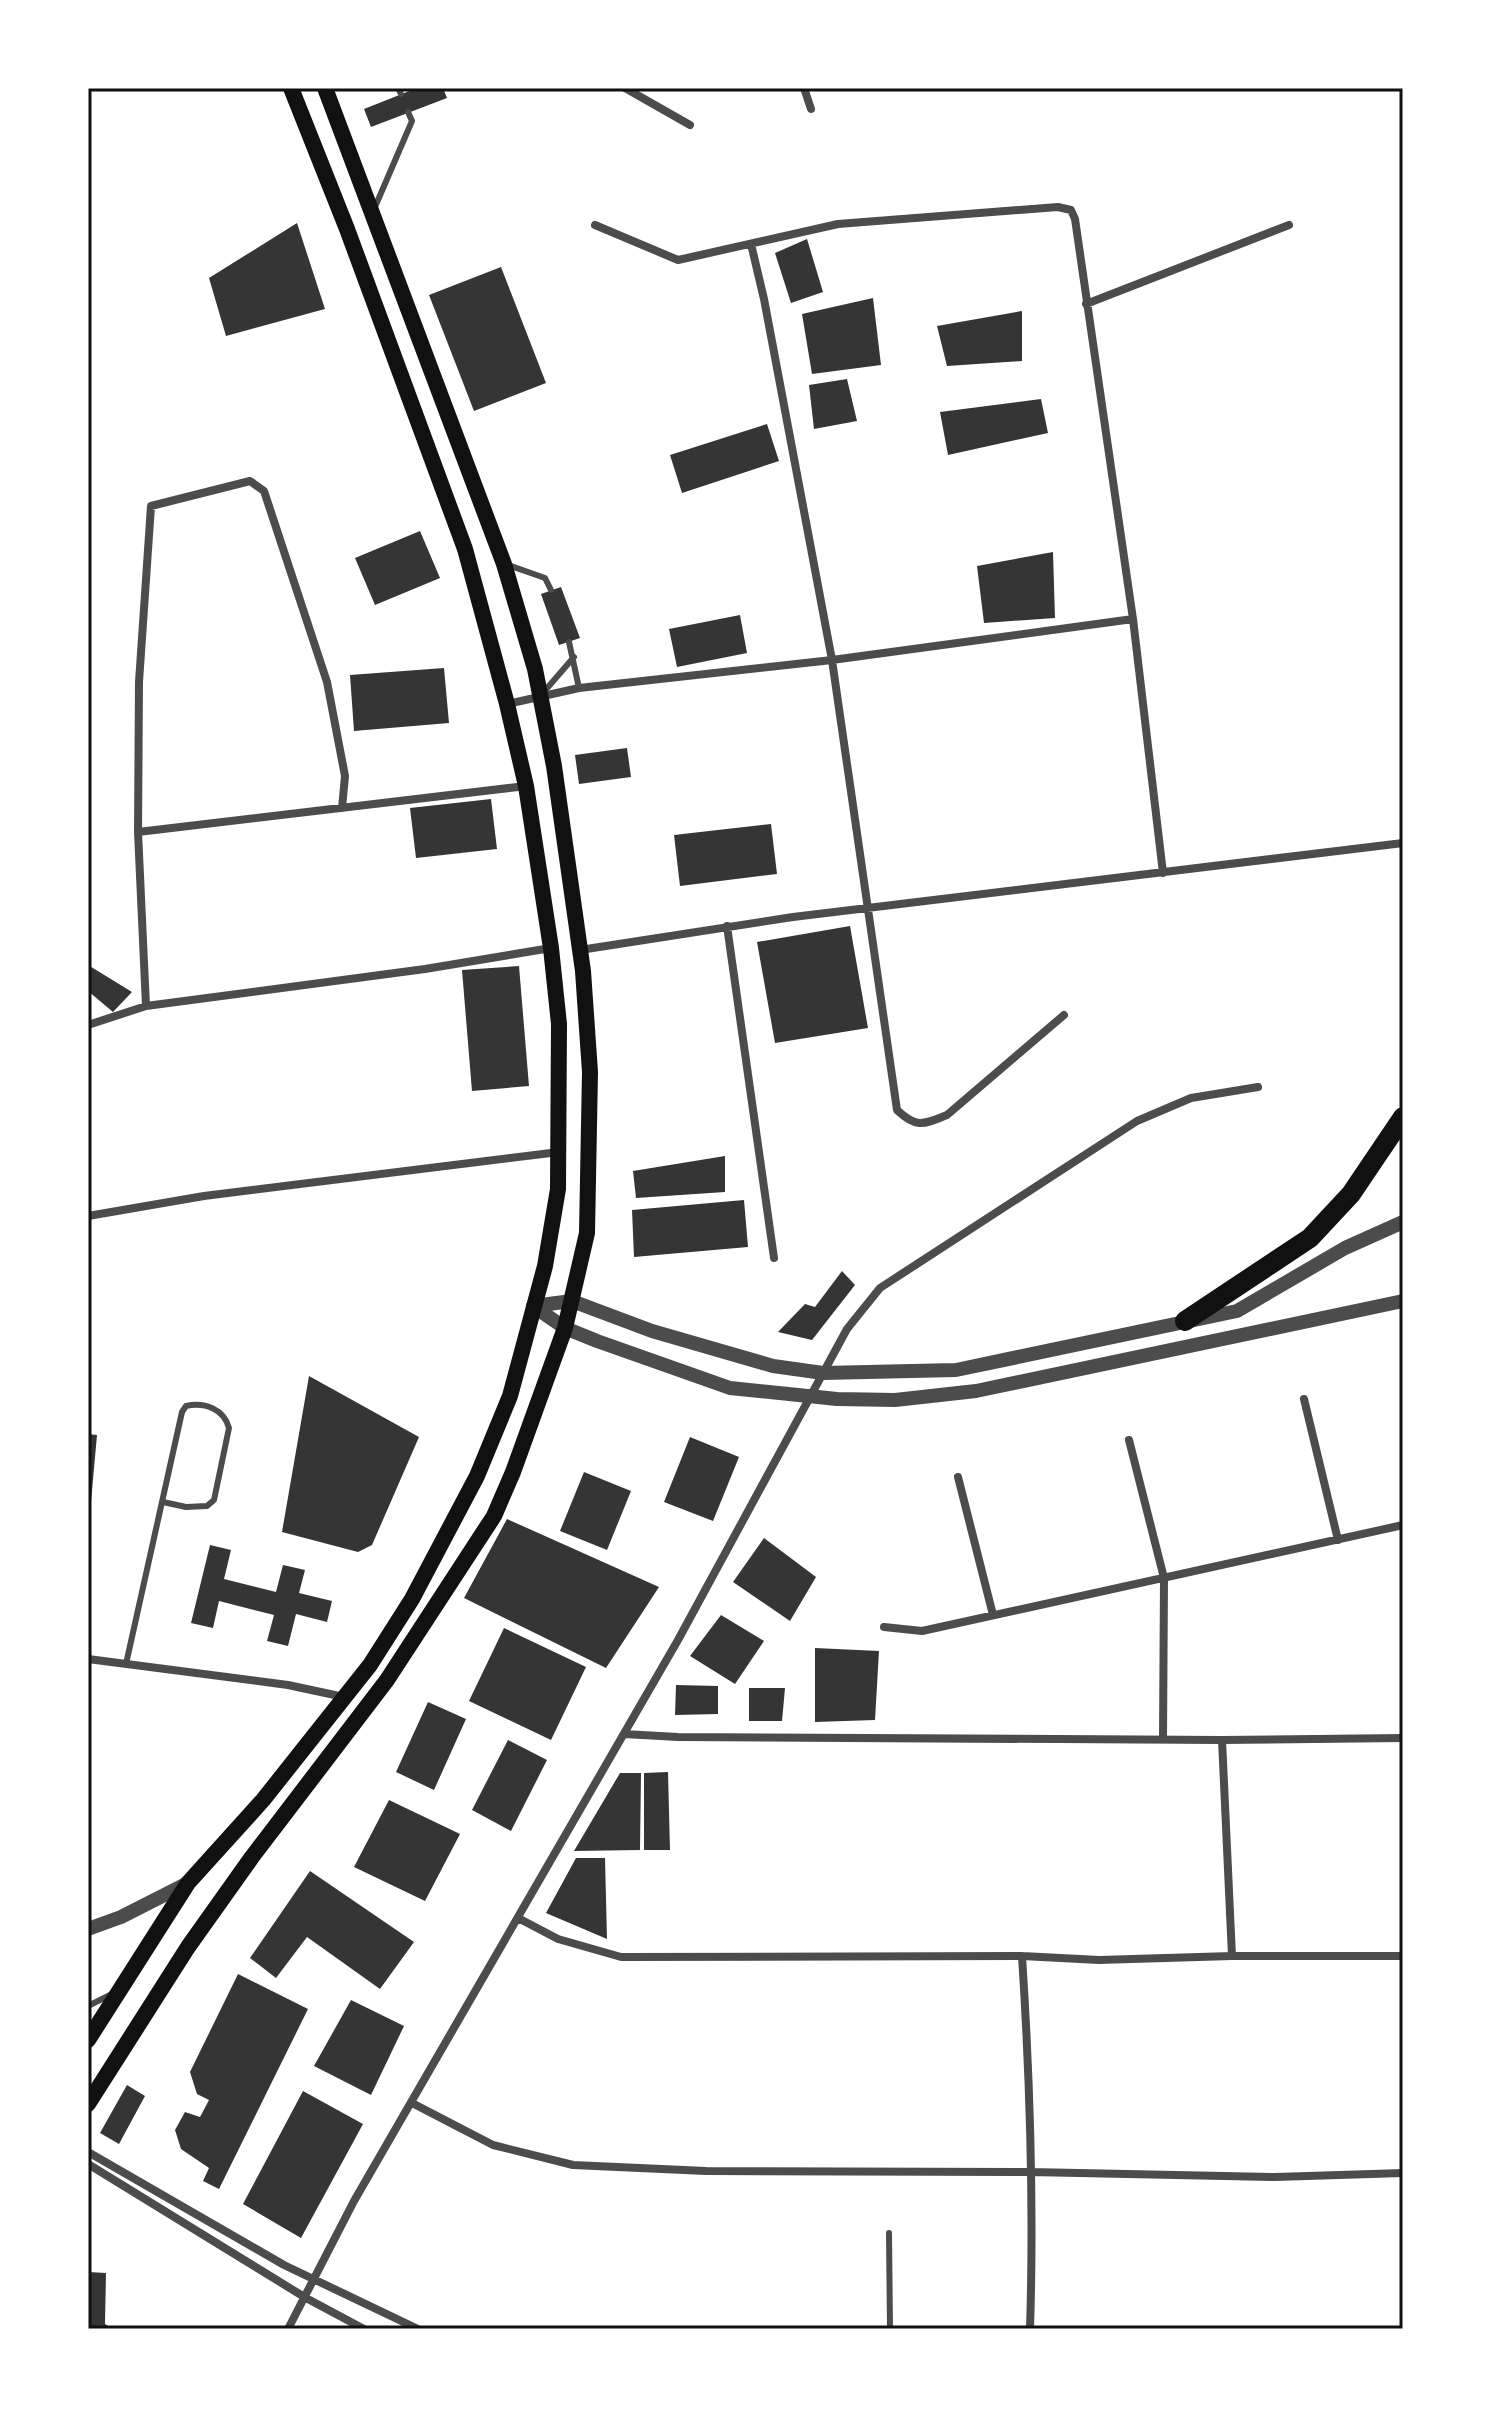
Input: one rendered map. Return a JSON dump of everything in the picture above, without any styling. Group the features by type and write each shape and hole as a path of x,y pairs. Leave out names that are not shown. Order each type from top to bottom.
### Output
{"highway":[{"path":"1185,1321 1310,1238 1351,1194 1403,1117"}],"main road":[{"path":"88,2040 188,1883 263,1800 370,1665 412,1599 477,1476 510,1396 545,1266 558,1189 559,1024 551,948 526,786 507,704 465,549 347,229 291,88"},
{"path":"88,2104 188,1947 252,1857 387,1680 494,1516 565,1328 587,1233 590,1072 580,950 554,766 540,696 525,631 504,564 325,88"}],"street":[{"path":"625,88 690,125"},
{"path":"804,88 811,109"},
{"path":"595,225 678,260 838,224 1058,207 1071,210 1075,219 1133,619 1163,873"},
{"path":"1086,304 1289,225"},
{"path":"751,244 832,660 897,1110 910,1123 924,1124 947,1115 1064,1015"},
{"path":"146,1006 138,832 139,682 151,506 250,481 264,491 327,682 345,776 342,808"},
{"path":"507,704 579,688 832,660 1133,619"},
{"path":"138,832 526,786"},
{"path":"580,950 727,926 1403,843"},
{"path":"727,926 774,1258"},
{"path":"88,1025 146,1006 425,969 551,948"},
{"path":"288,2329 316,2280 354,2201 624,1734 847,1329 880,1288 1137,1121 1191,1098 1258,1087"},
{"path":"88,1216 204,1196 560,1152"},
{"path":"533,1306 572,1301 607,1316 721,1353 773,1366 823,1373 956,1370 1237,1311 1345,1248 1403,1222"},
{"path":"533,1306 565,1328 730,1388 812,1397 895,1400 976,1391 1403,1301"},
{"path":"1304,1399 1338,1540"},
{"path":"1129,1440 1164,1578 1163,1738"},
{"path":"958,1477 993,1615"},
{"path":"884,1627 922,1631 1403,1525"},
{"path":"88,1659 288,1685 344,1697"},
{"path":"624,1734 1222,1740 1403,1738"},
{"path":"1222,1740 1232,1956"},
{"path":"88,1929 121,1917 188,1883"},
{"path":"518,1918 558,1939 621,1957 1022,1956 1099,1960 1403,1956"},
{"path":"1022,1956 1028,2047 1033,2243 1030,2329"},
{"path":"412,2103 493,2145 573,2165 691,2170 1275,2177 1403,2173"},
{"path":"88,2152 284,2265 418,2329"},
{"path":"88,2164 306,2298 364,2329"}],"lane":[{"path":"372,214 412,121 408,112"},
{"path":"504,564 545,578 551,590"},
{"path":"569,642 579,688"},
{"path":"540,696 574,657"},
{"path":"126,1664 182,1412 186,1406 195,1404 218,1410 226,1416 229,1428 214,1500 207,1506 196,1507 163,1502"},
{"path":"88,2006 117,1992"},
{"path":"889,2233 890,2329"}],"building":[{"path":"417,88 443,88 447,98 371,127 364,109"},
{"path":"297,223 325,309 226,336 209,278"},
{"path":"807,239 823,292 791,303 775,253"},
{"path":"501,267 546,383 474,411 429,295"},
{"path":"873,298 881,365 812,374 802,314"},
{"path":"1022,311 1022,361 947,366 937,326"},
{"path":"847,379 857,421 814,429 809,385"},
{"path":"1041,399 1048,433 948,455 940,412"},
{"path":"767,424 779,461 682,493 670,455"},
{"path":"420,531 440,578 375,605 355,558"},
{"path":"1053,552 1055,618 984,623 977,566"},
{"path":"561,587 580,638 559,645 541,594"},
{"path":"740,615 747,653 677,667 669,629"},
{"path":"444,668 449,723 354,731 350,675"},
{"path":"627,748 631,777 579,784 575,755"},
{"path":"491,799 497,849 416,858 410,808"},
{"path":"771,824 777,874 680,886 674,835"},
{"path":"850,926 868,1028 775,1043 757,942"},
{"path":"88,965 132,992 113,1012 88,991"},
{"path":"519,966 529,1086 472,1091 462,970"},
{"path":"725,1156 725,1192 636,1198 633,1171"},
{"path":"744,1200 748,1247 634,1257 632,1210"},
{"path":"842,1271 855,1285 812,1340 778,1332 805,1304 815,1307"},
{"path":"309,1376 419,1437 372,1545 358,1552 282,1532"},
{"path":"88,1434 97,1435 90,1513 88,1513"},
{"path":"690,1437 739,1457 713,1521 664,1502"},
{"path":"584,1472 631,1491 607,1550 560,1531"},
{"path":"507,1519 659,1587 606,1668 464,1598"},
{"path":"764,1538 816,1577 790,1621 733,1582"},
{"path":"210,1545 231,1550 224,1579 276,1592 283,1565 305,1570 299,1593 332,1601 327,1622 296,1614 288,1646 267,1641 274,1615 219,1601 213,1628 191,1623"},
{"path":"721,1615 764,1641 735,1684 690,1656"},
{"path":"504,1628 586,1667 551,1740 469,1701"},
{"path":"815,1648 879,1651 875,1720 815,1722"},
{"path":"676,1685 718,1686 718,1714 675,1715"},
{"path":"749,1688 785,1688 782,1721 749,1721"},
{"path":"428,1702 466,1719 434,1790 396,1772"},
{"path":"508,1740 547,1760 511,1831 472,1810"},
{"path":"668,1772 670,1850 644,1850 644,1773"},
{"path":"620,1773 641,1773 640,1850 574,1851"},
{"path":"389,1800 460,1834 425,1901 354,1867"},
{"path":"576,1858 605,1858 607,1939 546,1913"},
{"path":"310,1871 414,1942 380,1989 307,1937 276,1978 250,1958"},
{"path":"238,1974 308,2009 219,2189 203,2181 209,2168 181,2149 175,2130 185,2112 200,2117 209,2100 197,2094 190,2072"},
{"path":"351,2000 404,2026 371,2095 314,2066"},
{"path":"127,2085 145,2096 119,2144 100,2133"},
{"path":"303,2091 363,2124 301,2238 243,2204"},
{"path":"88,2272 106,2273 105,2324 113,2329 88,2329"}]}
